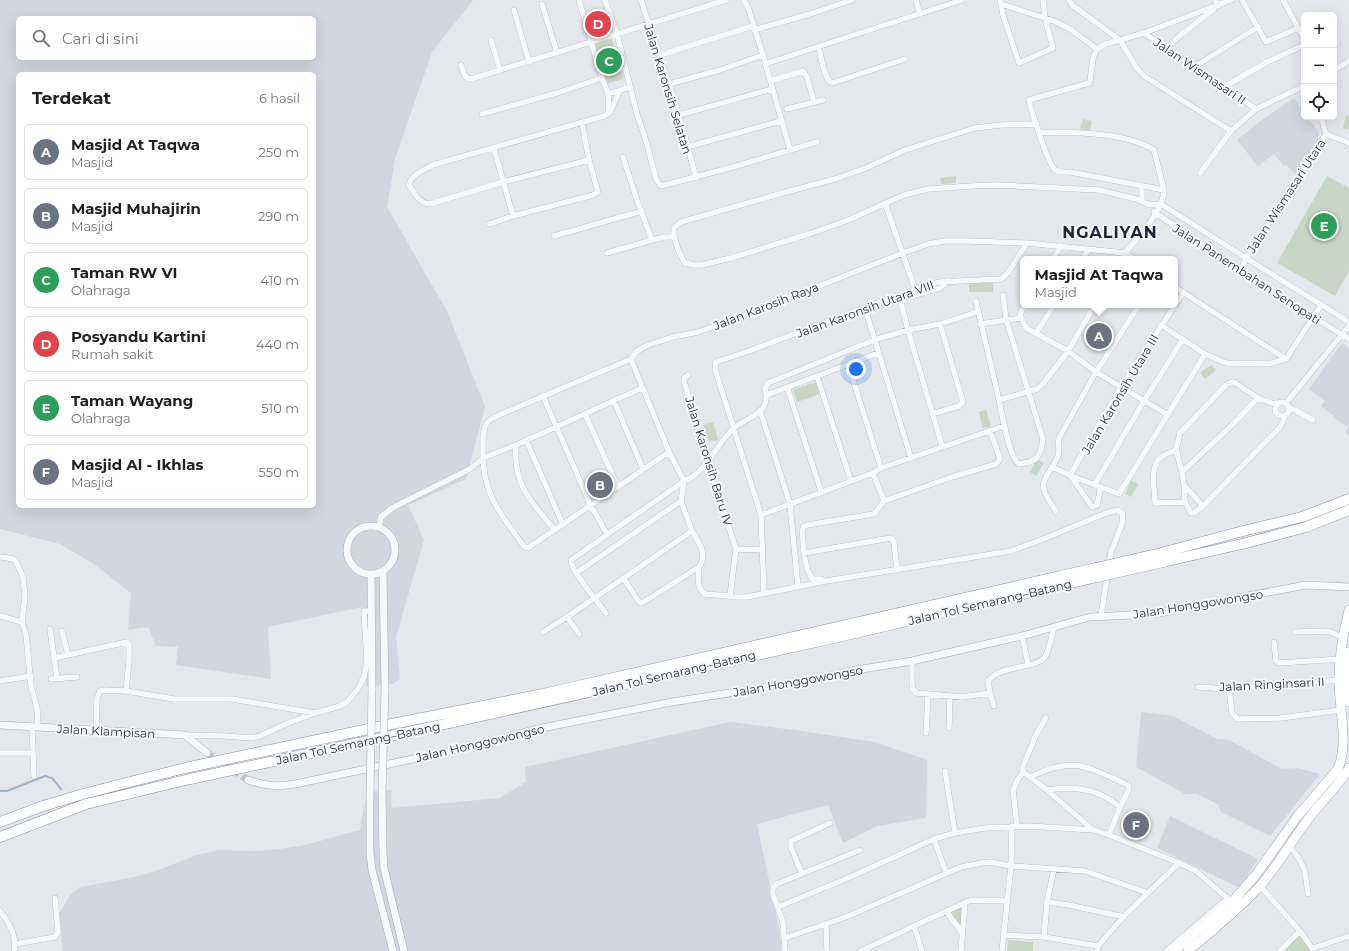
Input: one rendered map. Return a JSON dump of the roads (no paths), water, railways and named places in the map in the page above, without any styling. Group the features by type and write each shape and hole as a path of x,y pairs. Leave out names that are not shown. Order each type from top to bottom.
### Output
{"highway":[{"name":"Jalan Tol Semarang–Batang","path":"1162,558 1243,531 1302,517 1349,499"},
{"name":"Jalan Tol Semarang–Batang","path":"0,822 43,806 83,794 185,768 543,694 1162,558 1238,545 1306,527 1349,510"},
{"name":"Jalan Tol Semarang–Batang","path":"0,837 86,804 190,779 825,640 1096,573"}],"main road":[{"path":"1188,951 1255,876 1297,817 1338,769 1344,755 1347,740 1341,710 1345,684 1345,656 1342,637 1349,610"},
{"path":"1345,684 1349,702"},
{"path":"1174,951 1232,903 1260,886 1309,817 1349,768"},
{"path":"1269,858 1278,862"}],"street":[{"path":"579,0 608,94 609,113"},
{"path":"605,0 617,34 637,114 659,185 662,186 696,178 816,142"},
{"name":"Jalan Karonsih Selatan","path":"641,0 679,115 696,178"},
{"path":"461,65 464,76 471,79 556,54 726,0"},
{"path":"744,0 749,10 763,55 790,150"},
{"path":"660,55 754,28 810,14 852,0"},
{"path":"916,0 920,14"},
{"path":"765,64 962,0"},
{"path":"1043,0 1045,18 1053,48 1019,63 1003,15 1001,2 1045,18 1054,20 1070,29 1097,49"},
{"path":"1069,0 1072,5 1120,40 1136,67 1144,76 1231,131"},
{"path":"1164,190 1070,172 1057,171 1054,169 1047,155 1029,99 1089,83 1093,58 1097,49 1106,44 1144,33 1217,3 1231,0"},
{"path":"1242,0 1266,42 1298,28"},
{"path":"1283,0 1301,33"},
{"path":"1166,48 1217,3"},
{"path":"542,4 556,54"},
{"path":"514,10 530,62"},
{"path":"1194,68 1258,27"},
{"name":"Jalan Wismasari II","path":"1144,33 1256,109"},
{"path":"491,40 500,70"},
{"path":"1224,87 1267,62 1301,46"},
{"path":"819,47 828,80 832,83 905,59"},
{"path":"669,84 720,70 763,55"},
{"path":"1337,68 1349,61"},
{"path":"770,81 802,71 807,77 814,102"},
{"path":"482,114 557,93 602,78"},
{"path":"608,94 630,87"},
{"path":"1200,173 1231,131 1256,109 1301,87"},
{"path":"679,115 772,88"},
{"path":"589,160 503,182 430,204 424,204 409,186 410,180 414,176 433,165 604,116 609,113 620,90"},
{"path":"787,109 823,100"},
{"name":"Jalan Wismasari Utara","path":"1238,269 1326,134 1322,120"},
{"path":"687,147 781,121"},
{"path":"489,224 598,192 589,160 582,123"},
{"path":"1037,124 1001,125 975,128 905,150 866,168 835,179 681,222 674,228 674,237 679,252 685,263 702,265 731,258 809,234 846,221 904,195 917,191 952,187 996,185 1099,190 1150,204 1160,204"},
{"path":"1039,132 1084,133 1122,137 1155,151 1164,196 1155,213 1124,256"},
{"name":"Jalan Wismasari Utara","path":"1326,134 1349,144"},
{"path":"494,148 513,216"},
{"path":"623,157 652,240"},
{"path":"1142,186 1142,201"},
{"path":"885,203 915,289"},
{"name":"Jalan Panembahan Senopati","path":"1150,204 1155,213 1238,269 1349,339"},
{"name":"Jalan Panembahan Senopati","path":"1160,204 1349,322"},
{"path":"554,236 642,212"},
{"path":"607,253 652,240 665,237 674,237"},
{"name":"Jalan Karosih Raya","path":"555,530 528,548 525,547 492,500 483,469 484,431 490,420 542,396 631,359 636,351 648,345 673,337 698,332 735,319 928,244 945,241 1027,242 1088,250 1126,253"},
{"name":"Jalan Karonsih Utara VIII","path":"734,428 715,365 719,360 746,352 865,308 900,297 915,289 948,281 1002,279 1008,273 1027,242"},
{"path":"1055,256 1061,246"},
{"path":"1085,256 1088,250"},
{"path":"1126,253 1130,256"},
{"path":"942,446 908,330 900,297 940,288 948,281"},
{"path":"1178,289 1286,359"},
{"name":"Jalan Karonsih Utara III","path":"1178,301 1183,293"},
{"path":"976,301 977,312 1009,444 1016,462 1019,464 1027,464 1037,458 1041,450 1042,439 1032,408 1029,391 1006,319 1003,295"},
{"path":"1162,325 1205,354 1226,363 1269,364 1286,359 1321,305"},
{"path":"865,308 911,458"},
{"path":"1023,308 1021,318 1026,328 1068,351 1096,372 1168,415"},
{"path":"1036,333 1052,308"},
{"path":"999,400 1037,389 1043,384 1068,351 1093,308"},
{"path":"1056,511 1044,490 1043,485 1044,479 1059,453 1059,438 1096,372 1137,308"},
{"name":"Jalan Karonsih Utara III","path":"1070,475 1121,387 1173,308"},
{"path":"606,613 576,573 571,560 684,481 699,473 734,428 760,410 767,395 765,386 771,381 874,340 908,330 940,324 977,312"},
{"path":"980,324 1021,318"},
{"path":"932,414 960,406 963,402 940,324"},
{"path":"1313,420 1288,405 1280,402 1276,405 1258,398 1234,382 1227,384 1181,430 1176,450 1182,472 1186,502 1193,514 1203,506 1281,426 1286,414 1289,412 1288,405 1349,326"},
{"path":"1095,484 1184,339"},
{"path":"767,395 878,352"},
{"path":"1052,467 1119,494 1205,354"},
{"path":"624,579 640,603 644,603 699,567 703,561 703,555 681,501 684,481 669,452 631,359"},
{"path":"848,364 880,468"},
{"name":"Jalan Karonsih Baru IV","path":"688,375 684,378 684,381 707,462 736,549"},
{"path":"817,376 851,481"},
{"path":"787,387 821,492"},
{"path":"379,527 381,517 392,508 470,469 483,458 516,445 642,388"},
{"path":"542,396 591,506 607,534"},
{"path":"1182,472 1232,425 1258,398"},
{"path":"614,401 643,469"},
{"path":"1276,405 1275,409 1277,414 1282,416 1286,414"},
{"path":"760,410 790,504 798,587"},
{"path":"585,414 618,487"},
{"path":"760,515 851,481 880,468 1004,426"},
{"path":"734,428 760,515 764,592"},
{"path":"896,569 815,579 811,578 804,553 804,526 874,514 884,501 998,462 999,456 990,430"},
{"path":"526,440 563,525"},
{"path":"516,445 515,458 524,491 532,504 555,530 669,452"},
{"path":"1176,450 1164,455 1154,466 1155,503 1186,502"},
{"path":"873,472 884,501"},
{"path":"1070,475 1092,508 1096,505 1102,488"},
{"path":"1184,485 1203,506"},
{"path":"576,573 681,501"},
{"path":"699,567 698,583 701,591 705,594 747,597 764,592 778,591 826,581 1011,551 1106,513 1118,510 1123,514 1123,520 1111,552 1101,616"},
{"path":"366,526 379,527 391,535 396,548 395,556 393,562 383,572 371,575 364,574 357,570 348,559 347,545 354,533 359,529 366,526"},
{"path":"543,632 624,579 692,531"},
{"path":"804,553 891,538 894,542 896,569"},
{"path":"730,596 736,549 762,550"},
{"path":"0,557 14,559 23,577 25,596 22,622 26,635 32,691 37,708 33,753 34,776"},
{"path":"383,572 385,690 382,794 383,853 384,868 404,951"},
{"path":"371,575 372,690 370,853 372,870 393,951"},
{"name":"Jalan Honggowongso","path":"248,780 269,786 290,785 449,751 542,728 672,702 806,681 856,670 912,661 1022,636 1080,619 1101,616 1153,614 1306,585 1349,587"},
{"path":"185,735 252,738 315,713 340,706 353,696 364,677 367,661 364,611 372,611"},
{"path":"0,616 22,622"},
{"path":"567,617 579,634"},
{"path":"994,706 988,681 996,673 1044,658 1047,653 1054,627"},
{"path":"50,629 54,658 54,678 77,677"},
{"path":"62,631 68,654"},
{"path":"1295,632 1328,631 1342,637"},
{"path":"1022,636 1028,664"},
{"path":"54,658 127,642 130,644 126,691"},
{"path":"1274,642 1275,660 1279,663 1345,656"},
{"path":"912,661 913,689 916,693 962,697 990,693"},
{"path":"0,681 30,676"},
{"name":"Jalan Ringinsari II","path":"1198,687 1229,689 1345,684"},
{"path":"1229,689 1232,713 1238,719 1281,718 1341,710"},
{"path":"96,731 97,698 100,691 103,690 126,691 174,699 232,699 315,713"},
{"path":"926,733 928,694"},
{"path":"949,728 950,696"},
{"path":"1002,951 1014,826 1013,790 1023,772 1022,766 1036,735 1046,718"},
{"name":"Jalan Klampisan","path":"0,725 185,735"},
{"path":"185,735 206,753"},
{"path":"1,753 33,753"},
{"path":"1030,776 1045,769 1070,764 1085,767 1128,784 1129,789 1120,807 1110,835"},
{"path":"945,771 955,833"},
{"path":"1023,772 1030,776 1094,830"},
{"path":"1047,790 1064,787 1086,789 1099,794 1117,805"},
{"path":"802,874 791,847 791,841 830,823"},
{"path":"778,907 848,878 934,839 955,833 985,828 1014,826 1094,830 1110,835 1196,871 1232,903 1166,951"},
{"path":"934,839 946,873"},
{"path":"1289,846 1302,862 1308,894"},
{"path":"785,951 783,922 773,895 773,888 777,884 860,850"},
{"path":"785,938 826,926 900,895 961,867 990,862 1010,866 1085,871 1148,893"},
{"path":"1003,935 1044,937 1097,949 1124,917 1179,863"},
{"path":"1044,937 1047,902 1054,869"},
{"path":"1260,886 1300,931 1313,949 1349,936"},
{"path":"15,944 57,936 58,932 55,898"},
{"path":"861,951 965,902 977,900 1007,901"},
{"path":"961,951 965,902"},
{"path":"1047,902 1069,905 1124,917"},
{"path":"0,911 11,931 15,944 14,951"},
{"path":"946,911 963,934"},
{"path":"826,926 827,951"},
{"path":"914,926 922,951"},
{"path":"1280,951 1300,931"}],"waterway":[{"path":"0,791 7,791 45,776 52,778 61,789"}],"tunnel":[{"path":"207,753 248,780"}],"place":[{"name":"Posyandu Kartini","path":"598,24"},
{"name":"Taman RW VI","path":"609,61"},
{"name":"Taman Wayang","path":"1324,226"},
{"name":"Masjid At Taqwa","path":"1099,336"},
{"name":"Masjid Muhajirin","path":"600,485"},
{"name":"Masjid Al - Ikhlas","path":"1136,825"}],"district":[{"name":"NGALIYAN","path":"1110,232"}]}
